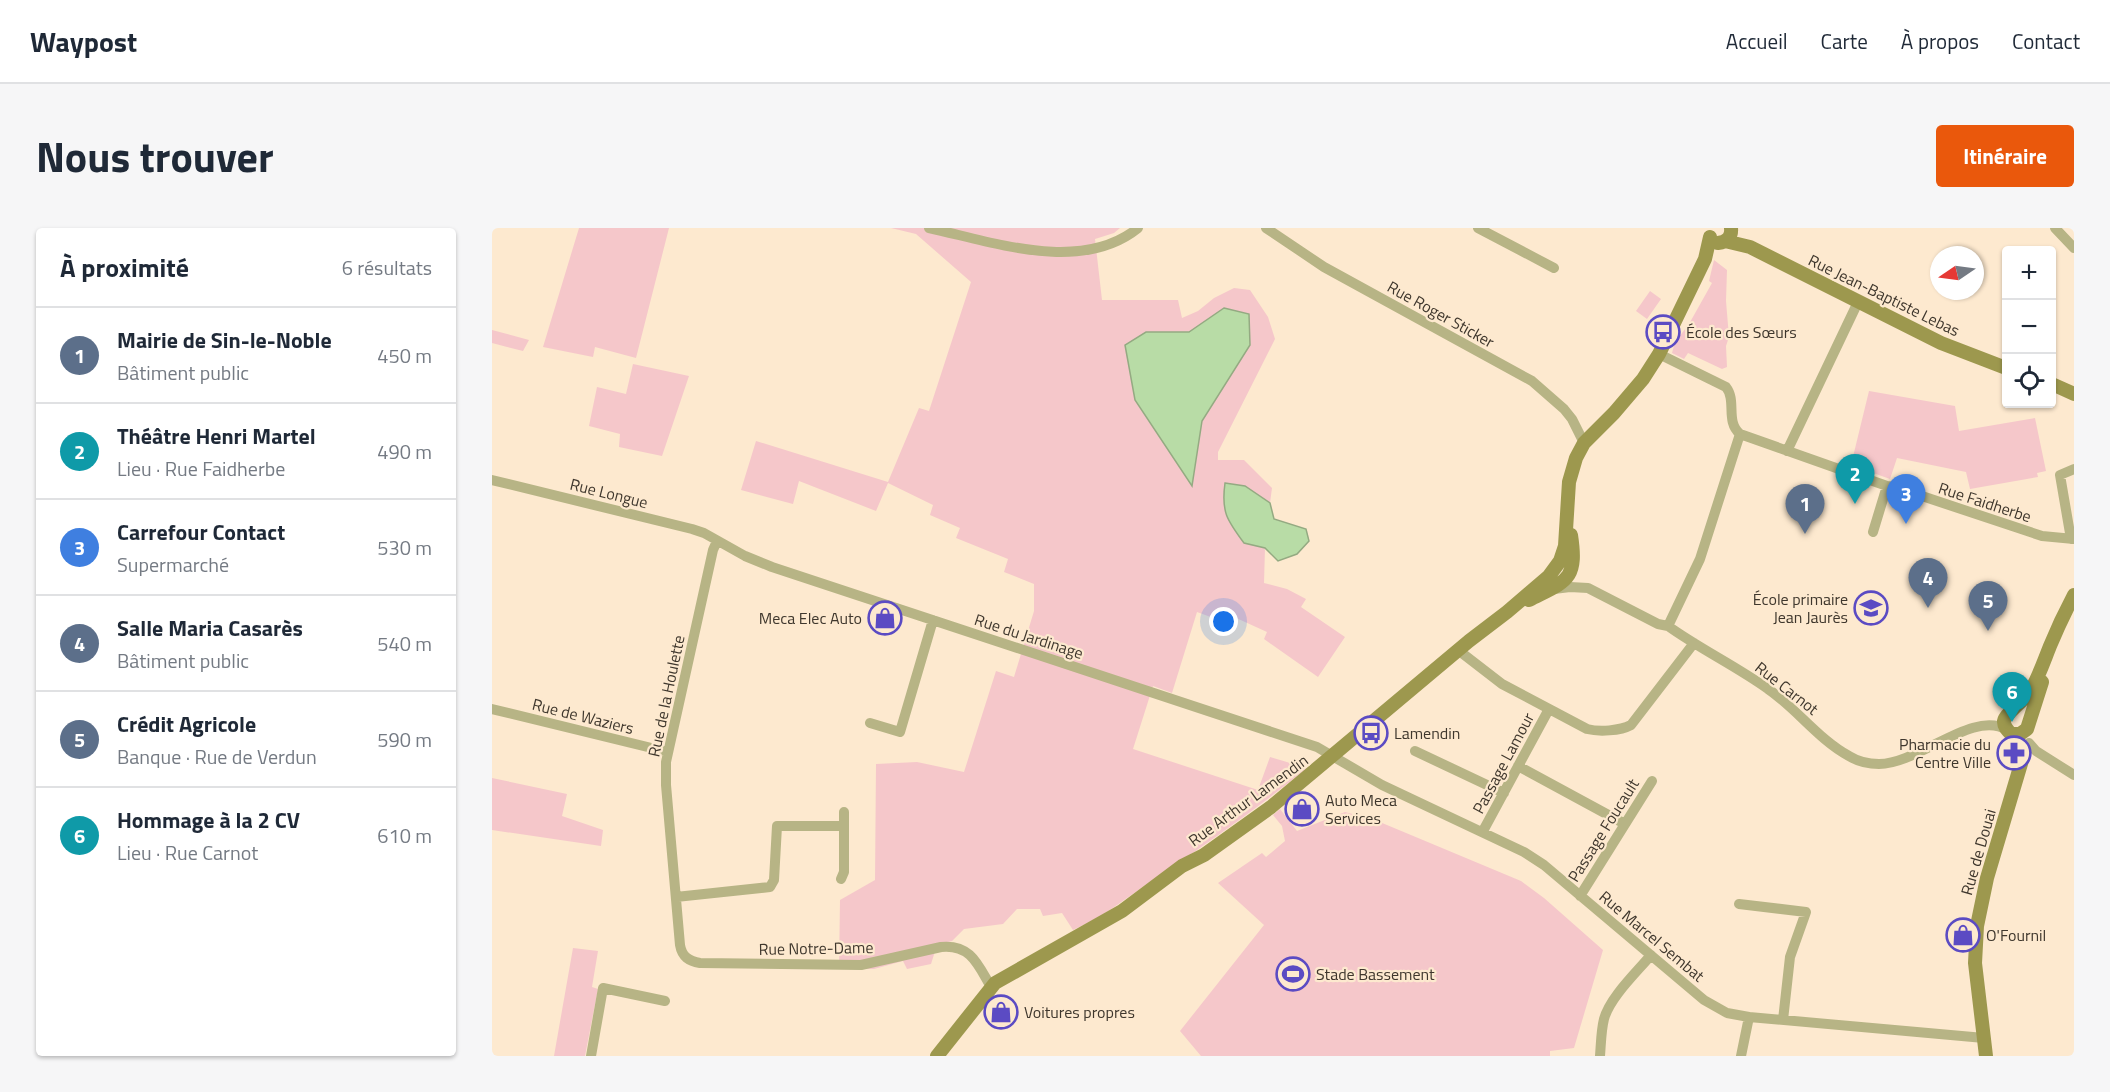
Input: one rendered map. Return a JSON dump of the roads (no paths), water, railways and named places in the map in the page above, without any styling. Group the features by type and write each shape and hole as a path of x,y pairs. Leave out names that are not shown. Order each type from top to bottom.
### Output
{"street":[{"path":"929,228 1047,253 1106,246 1122,240 1138,228"},
{"name":"Rue Roger Sticker","path":"1266,228 1317,263 1532,381 1568,414 1584,443"},
{"path":"1478,228 1554,268"},
{"path":"2055,228 2074,248"},
{"path":"1588,588 1570,573 1566,559 1569,482 1576,458 1584,443 1636,388 1659,354 1717,233"},
{"name":"Rue Jean-Baptiste Lebas","path":"1717,233 1750,247 1950,347 2002,366"},
{"path":"1787,451 1858,302"},
{"path":"1659,354 1726,387 1731,396 1732,421 1740,434 1700,559 1668,626"},
{"path":"2056,386 2074,394"},
{"name":"Rue Faidherbe","path":"1740,434 1887,486 2042,536 2072,539"},
{"path":"2072,539 2060,475 2074,469"},
{"name":"Rue Longue","path":"492,480 692,529 717,541"},
{"path":"1873,532 1887,486"},
{"path":"1507,612 1551,590 1566,579 1574,557 1568,521"},
{"name":"Rue du Jardinage","path":"717,541 765,565 1317,747 1333,756"},
{"name":"Rue de la Houlette","path":"692,961 685,957 681,950 666,786 668,752 713,550 717,541"},
{"path":"1507,612 1550,576 1560,561 1565,546"},
{"name":"Rue Carnot","path":"1551,590 1562,587 1588,588 1658,624 1668,626 1770,690 1843,753 1863,762 1883,764 1900,761 1977,726 1995,725 2010,732"},
{"path":"2074,595 2031,691 2004,720 2010,732 2020,734 2028,726 2045,673 2074,612"},
{"name":"Rue Arthur Lamendin","path":"991,987 1122,911 1182,866 1206,853 1271,807 1458,650 1507,612"},
{"path":"870,723 900,732 933,620"},
{"path":"1458,650 1498,682 1590,730 1628,727 1634,722 1694,643"},
{"name":"Rue de Waziers","path":"492,709 668,752"},
{"name":"Passage Lamour","path":"1483,831 1549,709"},
{"path":"2012,711 2020,710 2025,713 2028,726"},
{"name":"Rue de Douai","path":"1986,1056 1975,963 1977,926 1987,878 2029,743 2028,726"},
{"name":"Rue de Douai","path":"2010,732 2022,748 2021,766"},
{"path":"2029,743 2036,752 2074,775"},
{"path":"1415,751 1504,793"},
{"name":"Rue Marcel Sembat","path":"1333,756 1382,785 1524,852 1709,1004 1726,1012 1749,1017 1984,1038"},
{"path":"1518,766 1625,824"},
{"name":"Passage Foucault","path":"1580,896 1652,781"},
{"path":"841,879 844,812"},
{"path":"676,897 770,887 774,880 777,826 844,826"},
{"path":"1739,904 1806,912 1790,957 1783,1020"},
{"name":"Rue Notre-Dame","path":"692,961 861,965 941,947 954,947 963,950 973,958 991,987"},
{"path":"1600,1056 1603,1022 1607,1010 1651,955"},
{"path":"937,1056 991,987"},
{"path":"591,1056 603,988 665,1001"},
{"path":"1741,1056 1749,1017"}],"place":[{"name":"École des Sœurs","path":"1663,332"},
{"name":"Théâtre Henri Martel","path":"1855,504"},
{"name":"Carrefour Contact","path":"1906,524"},
{"name":"Mairie de Sin-le-Noble","path":"1805,534"},
{"name":"École primaire Jean Jaurès","path":"1871,608"},
{"name":"Salle Maria Casarès","path":"1928,608"},
{"name":"Meca Elec Auto","path":"885,618"},
{"name":"Crédit Agricole","path":"1988,631"},
{"name":"Hommage à la 2 CV","path":"2012,722"},
{"name":"Lamendin","path":"1371,733"},
{"name":"Pharmacie du Centre Ville","path":"2014,753"},
{"name":"Auto Meca Services","path":"1302,809"},
{"name":"O'Fournil","path":"1963,935"},
{"name":"Stade Bassement","path":"1293,974"},
{"name":"Voitures propres","path":"1001,1012"}]}
